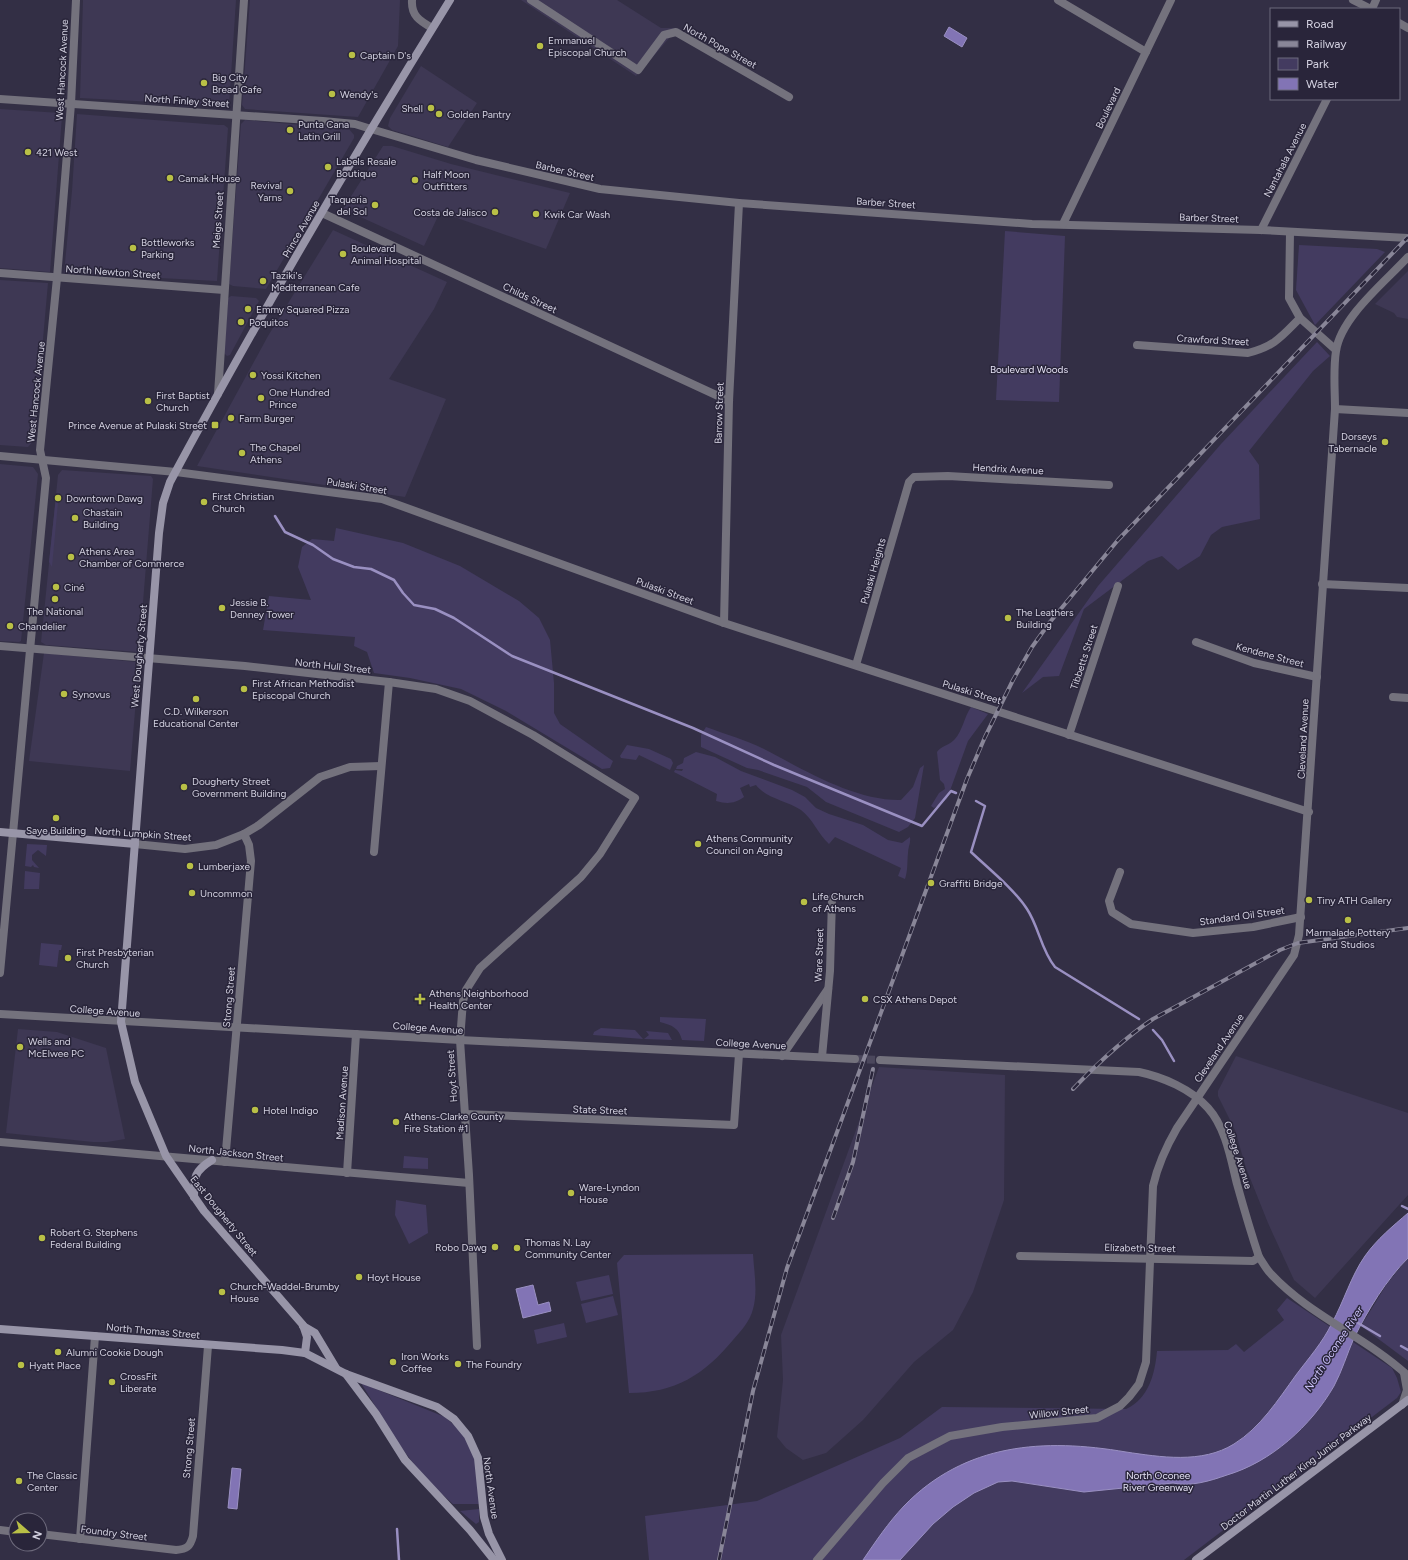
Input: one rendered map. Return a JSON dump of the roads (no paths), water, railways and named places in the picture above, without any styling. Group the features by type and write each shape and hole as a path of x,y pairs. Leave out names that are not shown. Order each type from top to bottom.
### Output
{"main road":[{"name":"Prince Avenue","path":"176,472 265,308 371,129 450,0"},
{"name":"West Dougherty Street","path":"135,844 159,533 163,503 176,472"},
{"name":"North Lumpkin Street","path":"0,832 135,844"},
{"name":"East Dougherty Street","path":"135,844 121,1022 135,1082 166,1156 194,1197 248,1263 303,1325 315,1333 337,1369"},
{"path":"194,1197 194,1182 197,1172 200,1167 212,1160"},
{"path":"303,1325 307,1337 305,1353"},
{"name":"North Thomas Street","path":"0,1329 305,1353"},
{"name":"North Avenue","path":"305,1353 346,1374 437,1407 454,1419 468,1436 478,1458 484,1517 489,1534 502,1560"},
{"name":"North Avenue","path":"346,1374 376,1414 405,1460 470,1530 494,1560"},
{"name":"Doctor Martin Luther King Junior Parkway","path":"1196,1560 1405,1403"}],"street":[{"name":"West Hancock Avenue","path":"0,973 46,478 40,450 57,278 71,104 76,0"},
{"name":"Meigs Street","path":"218,394 244,0"},
{"path":"412,0 412,11 416,17 432,28"},
{"name":"North Pope Street","path":"530,0 638,70 664,35 676,32 789,97"},
{"path":"1058,0 1146,52"},
{"name":"Boulevard","path":"1063,224 1171,0"},
{"path":"1353,0 1369,8"},
{"name":"North Finley Street","path":"0,99 236,114 356,124 371,129"},
{"name":"Nantahala Avenue","path":"1261,230 1326,100"},
{"name":"Barber Street","path":"371,129 476,160 600,189 739,203 1026,223 1261,230 1408,238"},
{"name":"Barrow Street","path":"724,623 729,401 739,203"},
{"name":"Childs Street","path":"322,212 729,401"},
{"path":"1290,232 1289,298 1300,318 1336,350"},
{"name":"Cleveland Avenue","path":"1197,1099 1294,955 1299,936 1309,812 1322,584 1335,409 1336,350 1345,328 1358,308 1408,257"},
{"name":"North Newton Street","path":"0,273 224,290"},
{"name":"Crawford Street","path":"1137,345 1248,353 1264,349 1276,343 1300,318"},
{"path":"1335,409 1408,413"},
{"name":"Pulaski Street","path":"0,456 176,472 382,499 724,623 997,710 1069,736 1309,812"},
{"name":"Hendrix Avenue","path":"909,482 914,477 926,476 1109,485"},
{"name":"Pulaski Heights","path":"856,665 909,482"},
{"path":"1322,584 1408,588"},
{"name":"Tibbetts Street","path":"1069,736 1118,586"},
{"name":"Kendene Street","path":"1196,642 1254,663 1317,677"},
{"name":"North Hull Street","path":"0,646 245,666 389,682 436,689 470,700 533,735 635,798"},
{"path":"374,852 389,682"},
{"path":"1393,697 1408,698"},
{"name":"North Lumpkin Street","path":"135,844 185,849 216,846 244,834 320,777 350,767 381,766"},
{"name":"Hoyt Street","path":"477,1346 470,1183 460,1040 463,1001 466,990 480,968 581,877 600,854 635,798"},
{"name":"Strong Street","path":"225,1162 251,861 249,845 244,834"},
{"name":"Standard Oil Street","path":"1120,872 1109,901 1112,912 1131,924 1193,933 1253,927 1301,917"},
{"name":"Ware Street","path":"822,1057 828,989 832,898"},
{"name":"Ware Street","path":"782,1056 828,989"},
{"name":"College Avenue","path":"0,1014 460,1040 855,1059"},
{"name":"Madison Avenue","path":"347,1173 356,1034"},
{"name":"State Street","path":"465,1114 734,1125 739,1054"},
{"name":"College Avenue","path":"880,1060 1139,1072 1174,1084 1208,1108 1216,1120 1226,1142 1259,1257 1279,1283 1315,1310 1393,1363 1406,1374"},
{"name":"Willow Street","path":"817,1560 883,1483 908,1458 950,1436 1002,1427 1097,1418 1120,1406 1139,1384 1146,1362 1153,1186 1156,1171 1164,1150 1197,1099"},
{"name":"North Jackson Street","path":"0,1142 470,1183"},
{"name":"Elizabeth Street","path":"1020,1256 1252,1261 1259,1257"},
{"path":"80,1539 95,1336"},
{"name":"Strong Street","path":"185,1549 190,1546 193,1536 208,1346"},
{"path":"1405,1403 1407,1390 1406,1374"},
{"name":"Foundry Street","path":"48,1535 156,1548 185,1549"}],"water":[{"path":"949,27 967,38 962,47 944,36"},
{"name":"North Oconee River","path":"1408,1213 1408,1258 1392,1276 1371,1306 1354,1338 1337,1380 1325,1401 1302,1428 1274,1452 1243,1469 1214,1479 1193,1484 1173,1483 1084,1492 1012,1481 998,1482 974,1493 953,1507 933,1524 900,1560 863,1560 882,1532 904,1506 928,1485 953,1469 979,1458 1007,1450 1036,1446 1095,1448 1167,1457 1195,1457 1222,1450 1234,1444 1252,1430 1275,1404 1324,1337 1365,1256 1380,1238"},
{"path":"533,1285 538,1305 549,1302 551,1311 523,1318 516,1289"},
{"path":"232,1468 241,1469 237,1509 228,1508"}],"waterway":[{"path":"275,516 285,532 313,545 333,559 354,567 371,569 394,580 414,605 435,609 454,618 512,656 693,728 774,765 922,826 951,791 956,793"},
{"path":"976,801 985,806 971,852 1001,879 1022,902 1031,916 1046,953 1055,967 1139,1019"},
{"path":"1153,1030 1162,1040 1174,1061"},
{"path":"1402,1206 1408,1209"},
{"name":"North Oconee River","path":"1358,1323 1380,1336"},
{"path":"1401,1346 1408,1350"},
{"path":"397,1529 399,1560"}],"tunnel":[{"path":"855,1059 880,1060"}],"railway":[{"path":"719,1560 753,1391 787,1268 967,779 985,737 1013,680 1032,647 1050,622 1118,540 1408,237"},
{"path":"1073,1089 1111,1052 1153,1019 1280,950 1298,943 1408,928"},
{"path":"833,1218 853,1162 873,1069"}],"place":[{"name":"Emmanuel Episcopal Church","path":"540,46"},
{"name":"Captain D's","path":"352,55"},
{"name":"Big City Bread Cafe","path":"204,83"},
{"name":"Wendy's","path":"332,94"},
{"name":"Shell","path":"431,108"},
{"name":"Golden Pantry","path":"439,114"},
{"name":"Punta Cana Latin Grill","path":"290,130"},
{"name":"421 West","path":"28,152"},
{"name":"Labels Resale Boutique","path":"328,167"},
{"name":"Camak House","path":"170,178"},
{"name":"Half Moon Outfitters","path":"415,180"},
{"name":"Revival Yarns","path":"290,191"},
{"name":"Taqueria del Sol","path":"375,205"},
{"name":"Costa de Jalisco","path":"495,212"},
{"name":"Kwik Car Wash","path":"536,214"},
{"name":"Bottleworks Parking","path":"133,248"},
{"name":"Boulevard Animal Hospital","path":"343,254"},
{"name":"Taziki's Mediterranean Cafe","path":"263,281"},
{"name":"Emmy Squared Pizza","path":"248,309"},
{"name":"Poquitos","path":"241,322"},
{"name":"Yossi Kitchen","path":"253,375"},
{"name":"One Hundred Prince","path":"261,398"},
{"name":"First Baptist Church","path":"148,401"},
{"name":"Farm Burger","path":"231,418"},
{"name":"Prince Avenue at Pulaski Street","path":"215,425"},
{"name":"Dorseys Tabernacle","path":"1385,442"},
{"name":"The Chapel Athens","path":"242,453"},
{"name":"Downtown Dawg","path":"58,498"},
{"name":"First Christian Church","path":"204,502"},
{"name":"Chastain Building","path":"75,518"},
{"name":"Athens Area Chamber of Commerce","path":"71,557"},
{"name":"Ciné","path":"56,587"},
{"name":"The National","path":"55,599"},
{"name":"Jessie B. Denney Tower","path":"222,608"},
{"name":"The Leathers Building","path":"1008,618"},
{"name":"Chandelier","path":"10,626"},
{"name":"First African Methodist Episcopal Church","path":"244,689"},
{"name":"Synovus","path":"64,694"},
{"name":"C.D. Wilkerson Educational Center","path":"196,699"},
{"name":"Dougherty Street Government Building","path":"184,787"},
{"name":"Saye Building","path":"56,818"},
{"name":"Athens Community Council on Aging","path":"698,844"},
{"name":"Lumberjaxe","path":"190,866"},
{"name":"Graffiti Bridge","path":"931,883"},
{"name":"Uncommon","path":"192,893"},
{"name":"Tiny ATH Gallery","path":"1309,900"},
{"name":"Life Church of Athens","path":"804,902"},
{"name":"Marmalade Pottery and Studios","path":"1348,920"},
{"name":"First Presbyterian Church","path":"68,958"},
{"name":"Athens Neighborhood Health Center","path":"420,999"},
{"name":"CSX Athens Depot","path":"865,999"},
{"name":"Wells and McElwee PC","path":"20,1047"},
{"name":"Hotel Indigo","path":"255,1110"},
{"name":"Athens-Clarke County Fire Station #1","path":"396,1122"},
{"name":"Ware-Lyndon House","path":"571,1193"},
{"name":"Robert G. Stephens Federal Building","path":"42,1238"},
{"name":"Robo Dawg","path":"495,1247"},
{"name":"Thomas N. Lay Community Center","path":"517,1248"},
{"name":"Hoyt House","path":"359,1277"},
{"name":"Church-Waddel-Brumby House","path":"222,1292"},
{"name":"Alumni Cookie Dough","path":"58,1352"},
{"name":"Iron Works Coffee","path":"393,1362"},
{"name":"The Foundry","path":"458,1364"},
{"name":"Hyatt Place","path":"21,1365"},
{"name":"CrossFit Liberate","path":"112,1382"},
{"name":"The Classic Center","path":"19,1481"}],"park label":[{"name":"Boulevard Woods","path":"1029,369"},
{"name":"North Oconee River Greenway","path":"1158,1480"}]}
